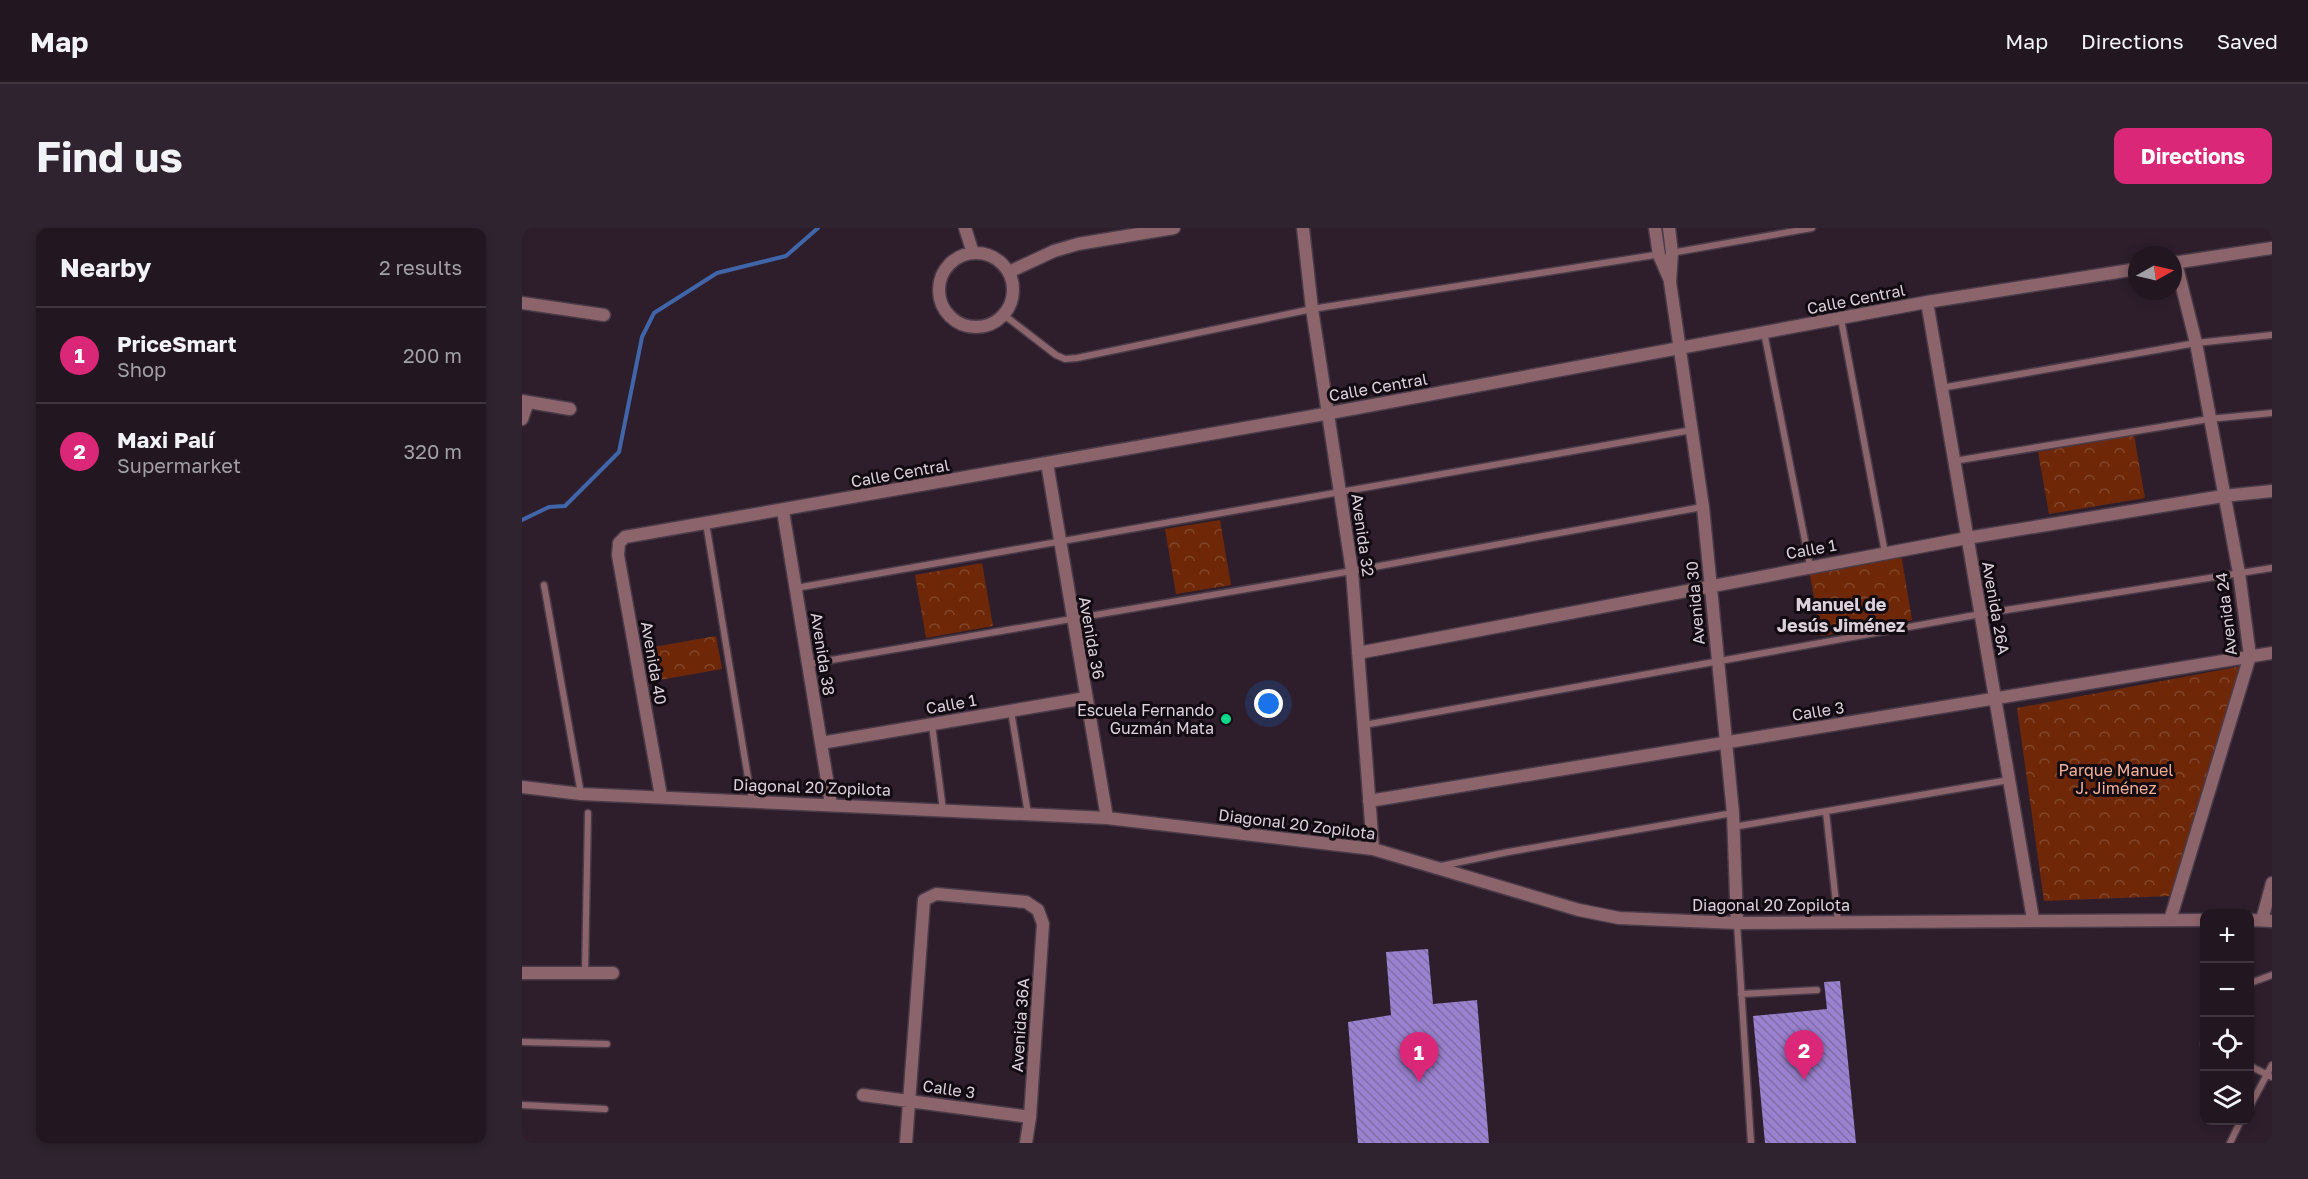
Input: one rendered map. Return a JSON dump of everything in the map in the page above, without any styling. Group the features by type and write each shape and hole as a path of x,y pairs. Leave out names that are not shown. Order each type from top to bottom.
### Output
{"street":[{"path":"965,228 973,253"},
{"path":"1009,272 1054,251 1078,244 1174,228"},
{"name":"Avenida 32","path":"1303,228 1312,309 1330,413 1352,571 1373,849"},
{"name":"Avenida 30","path":"1655,228 1659,255 1670,282"},
{"name":"Avenida 30","path":"1669,228 1672,253 1670,282 1703,507 1711,584 1733,813 1737,923"},
{"path":"2182,262 2272,248"},
{"path":"973,253 987,254 1000,261 1009,272 1013,294 1004,315 995,322 971,327 960,324 943,307 940,289 944,272 962,256 973,253"},
{"name":"Calle Central","path":"625,537 1330,413 1927,302 2128,270"},
{"name":"Avenida 24","path":"2170,920 2250,656 2239,573 2196,343 2182,292"},
{"name":"Avenida 26A","path":"1927,302 2033,919"},
{"path":"522,303 604,315"},
{"path":"522,419 525,402 570,409"},
{"name":"Avenida 36","path":"1047,463 1107,818"},
{"name":"Calle 1","path":"1358,653 1711,584 1967,538 2223,496 2272,491"},
{"name":"Avenida 38","path":"783,511 831,804"},
{"name":"Avenida 40","path":"625,537 619,543 618,555 661,796"},
{"name":"Calle 3","path":"1369,801 2272,653"},
{"name":"Calle 1","path":"821,743 1086,698"},
{"name":"Diagonal 20 Zopilota","path":"522,787 580,794 1107,818 1373,849 1579,910 1620,918 1737,923 2033,919 2200,920"},
{"path":"2261,921 2272,883"},
{"name":"Avenida 36A","path":"909,1101 924,900 936,894 953,894 1026,902 1038,910 1043,924 1030,1117 1026,1143"},
{"path":"522,973 612,973"},
{"name":"Calle 3","path":"863,1095 1030,1117"},
{"path":"906,1143 909,1101"}],"lane":[{"path":"1004,315 1056,355 1065,359 1312,309 1672,253 1812,228"},
{"path":"1841,319 1885,553"},
{"path":"1764,332 1810,566"},
{"path":"1941,388 2196,343 2272,335"},
{"path":"1954,460 2209,419 2272,412"},
{"path":"796,588 1692,430"},
{"path":"808,664 1352,571 1703,507"},
{"path":"706,522 752,802"},
{"path":"1364,725 1981,615 2272,568"},
{"path":"544,585 580,794"},
{"path":"1010,710 1028,814"},
{"path":"932,724 943,810"},
{"path":"1733,827 2009,780"},
{"path":"1826,812 1838,921"},
{"path":"585,973 588,813"},
{"path":"1434,868 1508,852 1733,813"},
{"path":"1737,923 1751,1143"},
{"path":"2254,982 2272,975"},
{"path":"1741,994 1817,990"},
{"path":"522,1042 607,1044"},
{"path":"2254,1100 2270,1076 2272,1065"},
{"path":"2254,1068 2270,1076"},
{"path":"522,1105 604,1109"},
{"path":"2230,1143 2239,1125"}],"green space":[{"path":"2134,435 2145,498 2049,514 2038,452"},
{"path":"1220,520 1231,585 1176,594 1165,529"},
{"path":"1901,554 1912,620 1821,636 1809,570"},
{"path":"982,563 993,626 926,638 915,575"},
{"path":"716,636 722,669 654,681 648,648"},
{"name":"Parque Manuel J. Jiménez","path":"2242,666 2170,896 2044,901 2017,708"}],"building":[{"path":"1428,949 1433,1004 1477,1000 1489,1143 1358,1143 1348,1022 1391,1015 1386,952"},
{"path":"1840,981 1856,1143 1765,1143 1753,1016 1827,1009 1824,982"}],"waterway":[{"path":"522,520 549,507 565,506 619,452 642,337 654,313 717,273 786,256 818,228"}],"place":[{"name":"Escuela Fernando Guzmán Mata","path":"1226,719"},
{"name":"Maxi Palí","path":"1804,1080"},
{"name":"PriceSmart","path":"1419,1082"}],"district":[{"name":"Manuel de Jesús Jiménez","path":"1841,616"}]}
